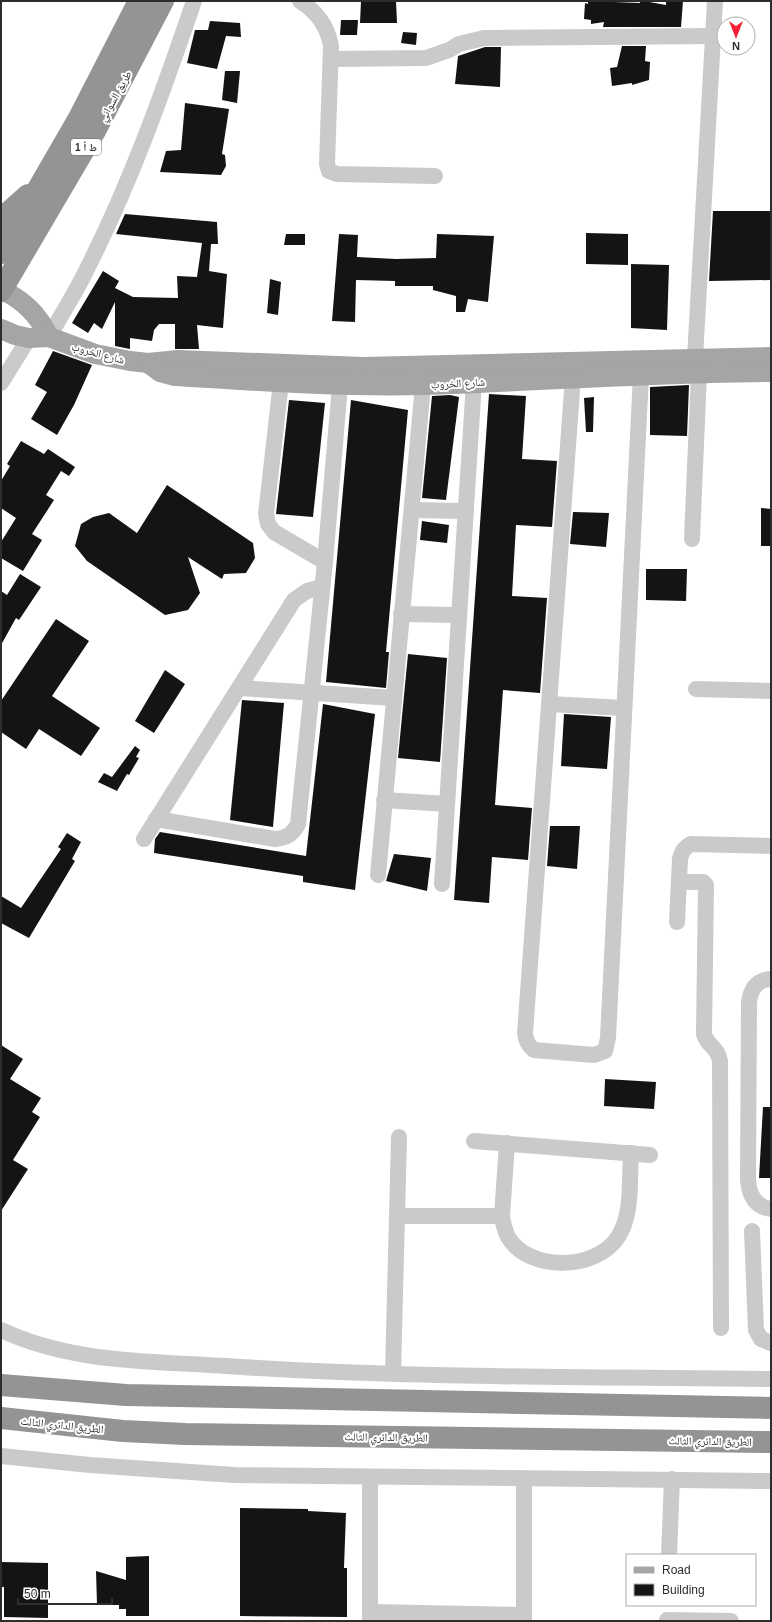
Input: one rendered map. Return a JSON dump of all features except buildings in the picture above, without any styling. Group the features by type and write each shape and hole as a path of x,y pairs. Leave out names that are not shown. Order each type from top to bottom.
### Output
{"highway":[{"name":"طريق السواني","path":"1,253 46,177 111,59 139,1"},
{"name":"طريق السواني","path":"1,290 96,131 164,1"},
{"path":"1,219 46,177"},
{"path":"3,1385 126,1395 771,1408"},
{"name":"الطريق الدائري الثالث","path":"1,1418 122,1431 185,1434 771,1442"}],"main road":[{"path":"1,290 20,299 29,307 42,324 49,337"},
{"name":"شارع الخروب","path":"1,328 15,335 29,338 49,337 95,354 148,363 178,360 363,376 422,385 640,375 771,357"},
{"name":"شارع الخروب","path":"148,363 160,372 175,376 340,385 363,376 483,365 697,366 771,372"}],"street":[{"path":"49,337 87,270 115,210 158,107 194,1"},
{"path":"300,1 313,11 324,24 329,34 332,59 326,164 329,172 337,174 435,176"},
{"path":"692,539 697,366 715,1"},
{"path":"332,59 426,58 449,50 459,44 484,38 713,36"},
{"path":"1,383 29,338"},
{"path":"573,377 525,1040 534,1050 594,1055 605,1051 608,1038 640,375"},
{"path":"281,382 266,514 268,524 274,532 325,562"},
{"path":"442,884 474,382"},
{"path":"156,820 275,838 289,835 294,831 298,824 325,562 340,385"},
{"path":"378,875 401,614 412,510 422,385"},
{"path":"412,510 466,511"},
{"path":"144,839 294,600 307,591 322,587"},
{"path":"401,614 459,615"},
{"path":"239,688 394,698"},
{"path":"696,689 771,691"},
{"path":"549,704 624,708"},
{"path":"384,800 447,804"},
{"path":"677,922 681,852 685,847 691,844 771,846"},
{"path":"679,882 703,882 706,885 704,1034 708,1042 717,1051 720,1061 721,1328"},
{"path":"771,979 763,980 756,984 750,992 748,1180 749,1191 755,1202 764,1208 771,1209"},
{"path":"393,1373 399,1136"},
{"path":"474,1141 650,1155"},
{"path":"506,1143 502,1216 508,1237 520,1248 533,1256 548,1262 563,1264 578,1262 593,1257 614,1242 624,1225 627,1212 631,1154"},
{"path":"397,1216 502,1216"},
{"path":"752,1231 756,1330 761,1339 771,1343"},
{"path":"1,1330 46,1347 88,1356 332,1372 771,1379"},
{"path":"1,1456 90,1465 234,1475 370,1478 672,1479 771,1481"},
{"path":"370,1478 370,1617 524,1618 524,1479"},
{"path":"669,1554 672,1479"},
{"path":"667,1615 731,1621"}]}
